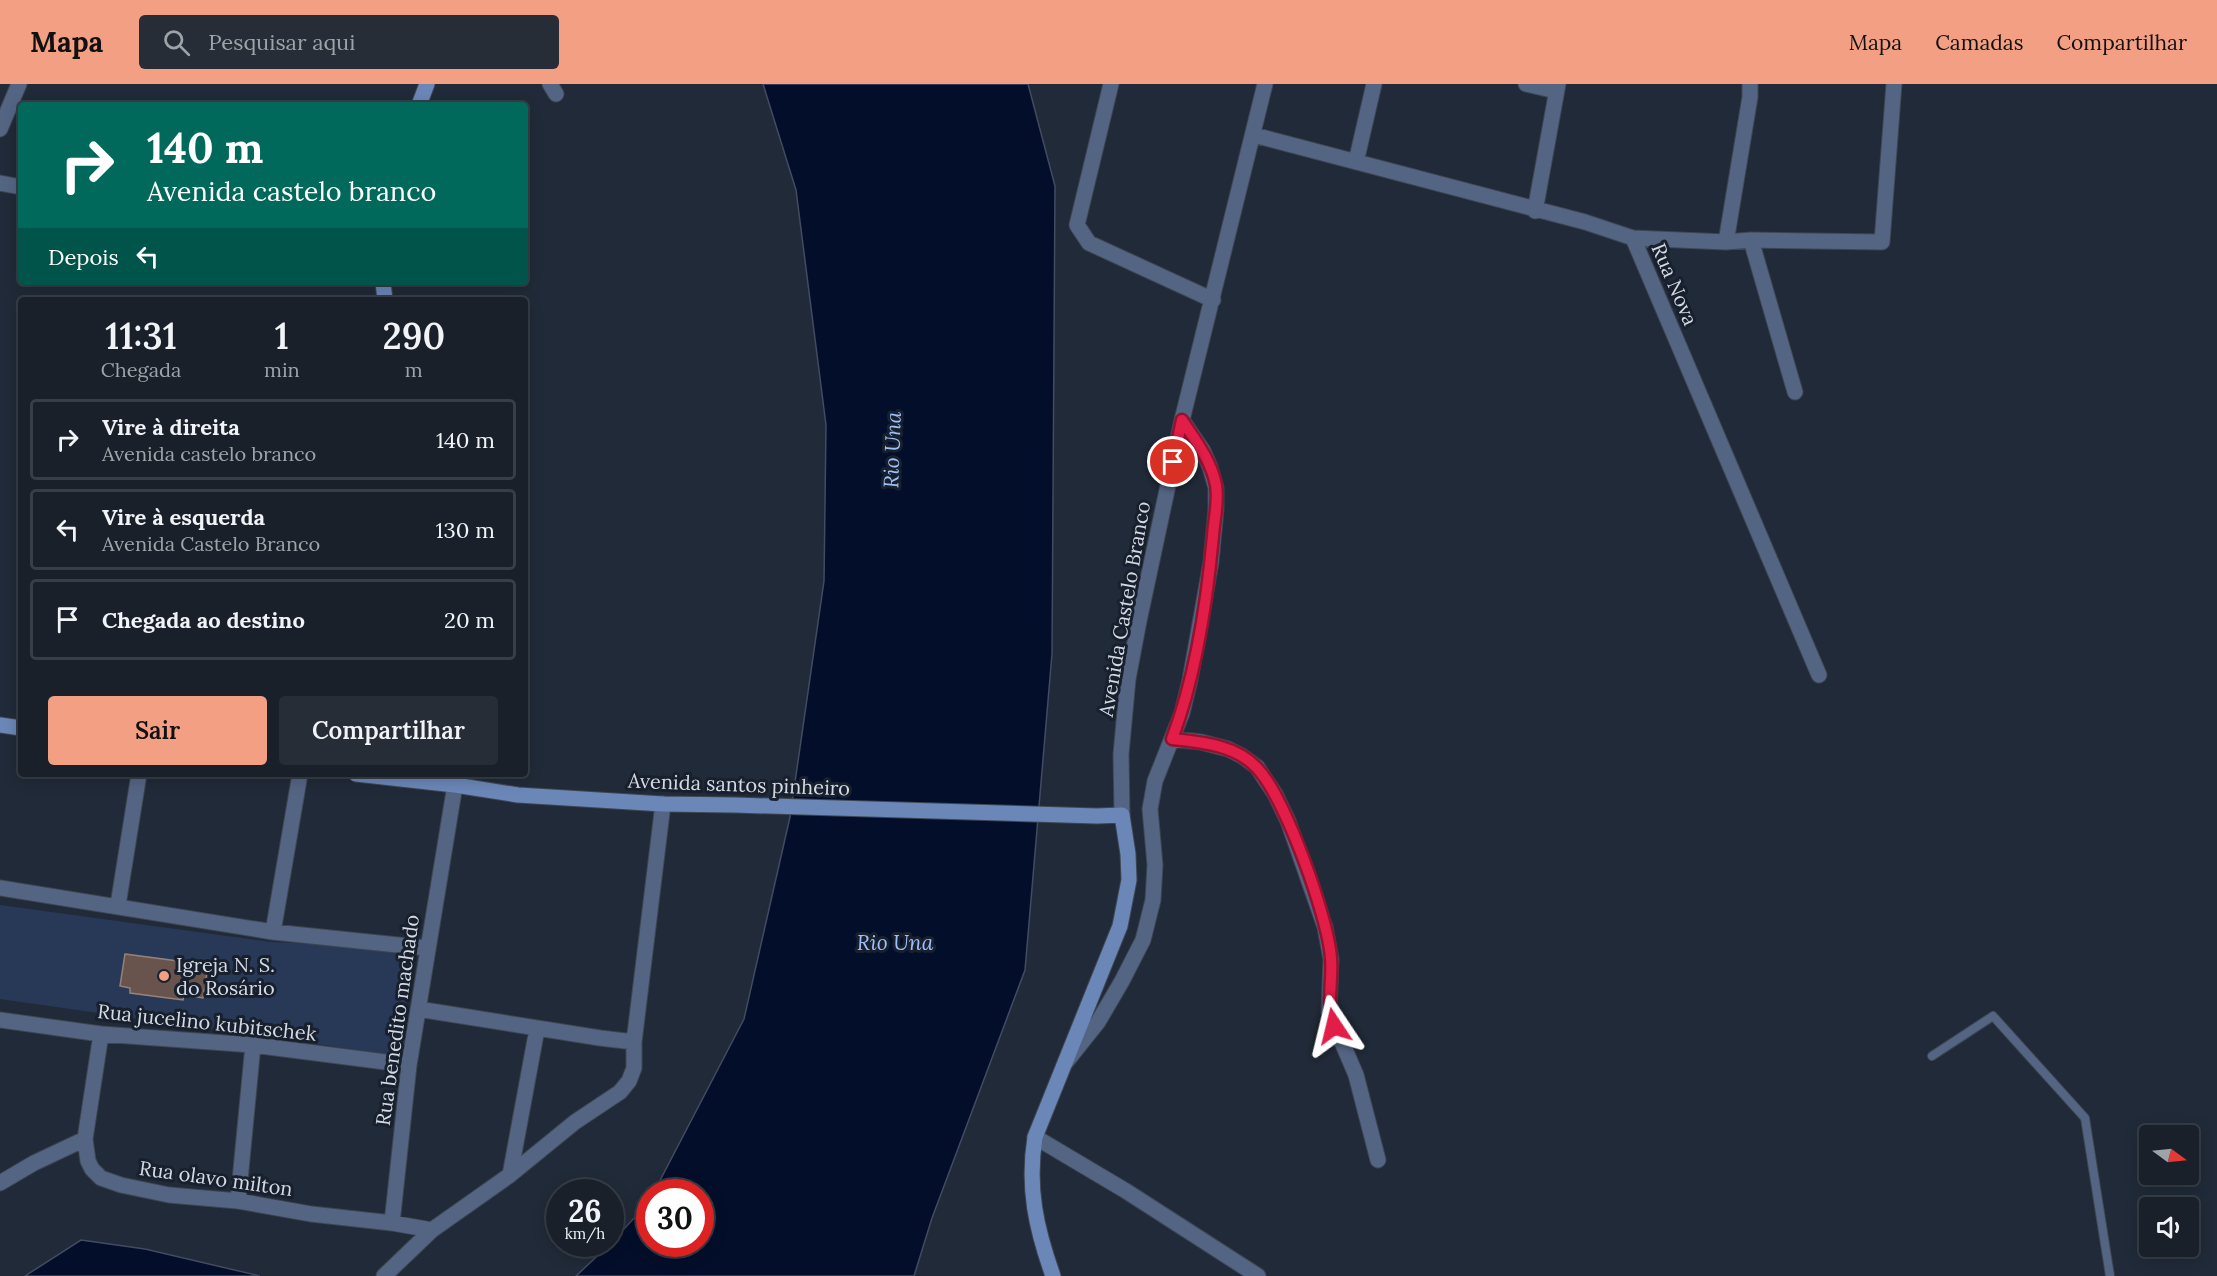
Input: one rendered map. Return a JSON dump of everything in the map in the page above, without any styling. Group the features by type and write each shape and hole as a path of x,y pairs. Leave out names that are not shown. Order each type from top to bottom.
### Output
{"street":[{"path":"0,129 18,84"},
{"path":"1111,84 1077,225 1089,243 1212,300"},
{"name":"Avenida Castelo Branco","path":"1053,1276 1035,1216 1031,1162 1035,1137 1108,959 1123,916 1129,880 1122,815 1121,754 1128,679 1182,420 1265,84"},
{"path":"1356,162 1374,84"},
{"path":"1526,84 1557,88 1535,211"},
{"path":"1726,242 1750,97 1750,84"},
{"path":"1633,238 1726,242 1750,240 1881,242 1894,84"},
{"path":"420,102 428,86"},
{"name":"Rua Nova","path":"1254,135 1535,211 1585,222 1633,238 1819,675"},
{"path":"0,183 18,186"},
{"path":"1750,240 1795,392"},
{"path":"1064,1064 1098,1022 1143,940 1153,900 1155,865 1150,809 1155,781 1182,713 1190,680 1211,562 1216,509 1216,488 1210,467 1203,451 1182,420"},
{"path":"0,725 18,728"},
{"path":"1172,739 1201,742 1228,749 1242,756 1257,767 1275,794 1288,820 1325,927 1331,959 1329,1012 1356,1075 1378,1161"},
{"path":"118,905 139,777"},
{"path":"273,932 299,777"},
{"name":"Avenida santos pinheiro","path":"415,777 454,779 518,795 663,804 1122,815"},
{"name":"Rua benedito machado","path":"392,1223 410,1065 454,779"},
{"path":"384,1276 432,1230 510,1175 575,1122 620,1092 629,1081 634,1068 634,1042 663,804"},
{"path":"0,888 118,905 273,932 427,948"},
{"path":"418,1010 634,1042"},
{"name":"Rua jucelino kubitschek","path":"0,1020 101,1034 253,1045 410,1065"},
{"path":"510,1175 537,1029"},
{"name":"Rua olavo milton","path":"101,1034 85,1139 88,1161 92,1169 107,1180 169,1195 238,1201 311,1214 392,1223"},
{"path":"238,1201 253,1045"},
{"path":"1035,1137 1126,1191 1258,1276"},
{"path":"0,1183 34,1163 85,1139"},
{"path":"392,1223 432,1230"}],"lane":[{"path":"1932,1056 1993,1016 2085,1118 2110,1276"}],"shaded area":[{"path":"0,905 271,942 412,948 406,1004 408,1057 0,999"}],"water":[{"name":"Rio Una","path":"763,84 1028,84 1055,186 1052,654 1025,970 932,1218 914,1276 576,1276 596,1257 624,1257 624,1229 636,1216 636,1257 714,1257 714,1179 661,1179 744,1019 790,817 824,581 826,425 796,190"},
{"path":"81,1240 145,1249 260,1276 25,1276"}],"building":[{"name":"Igreja N. S. do Rosário","path":"125,954 208,965 203,998 184,995 183,1000 130,993 130,988 120,986"}],"place":[{"name":"Igreja N. S. do Rosário","path":"164,976"}],"route":[{"path":"1173,462 1182,420 1203,451 1215,480 1216,509 1211,562 1190,680 1182,713 1172,739 1201,742 1228,749 1242,756 1257,767 1275,794 1288,820 1325,927 1331,959 1329,1012 1334,1026"}]}
